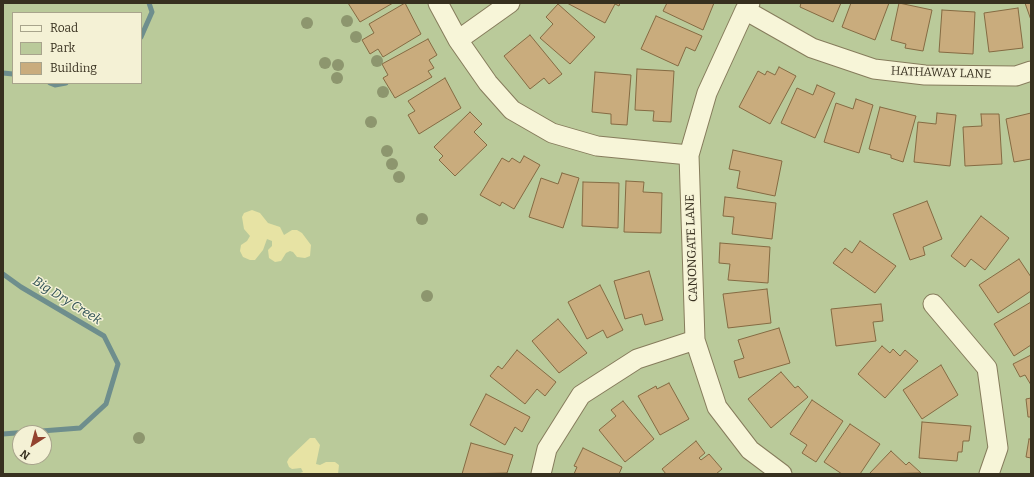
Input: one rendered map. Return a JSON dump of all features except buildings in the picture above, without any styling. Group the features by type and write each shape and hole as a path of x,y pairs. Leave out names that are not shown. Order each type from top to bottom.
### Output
{"street":[{"path":"438,3 458,40 488,83 512,110 552,133 598,146 689,156"},
{"path":"458,40 510,3"},
{"name":"HATHAWAY LANE","path":"747,7 812,48 874,70 932,75 1016,76 1031,71"},
{"name":"CANONGATE LANE","path":"747,7 707,93 689,156 695,340 717,407 750,450 782,474"},
{"path":"933,304 987,368 998,448 989,474"},
{"path":"541,474 547,450 581,395 637,359 695,340"}],"green space":[{"path":"3,3 1031,3 1031,474 3,474"}],"sand":[{"path":"252,210 260,213 268,223 280,227 284,235 292,230 297,230 302,233 311,245 310,256 305,258 297,257 290,251 286,253 281,261 275,262 269,258 268,250 272,246 272,241 267,239 263,250 255,260 250,260 243,257 240,251 241,245 247,241 250,236 244,229 242,217 244,213"},
{"path":"310,438 315,438 320,445 316,464 320,465 326,462 335,462 339,465 338,474 297,474 303,472 301,468 292,469 289,467 287,462 289,458"}],"waterway":[{"name":"Big Dry Creek","path":"142,35 152,12 149,3"},
{"name":"Big Dry Creek","path":"3,73 12,74"},
{"name":"Big Dry Creek","path":"52,84 60,84"},
{"name":"Big Dry Creek","path":"3,274 21,287 104,336 118,364 106,404 80,428 3,434"}]}
